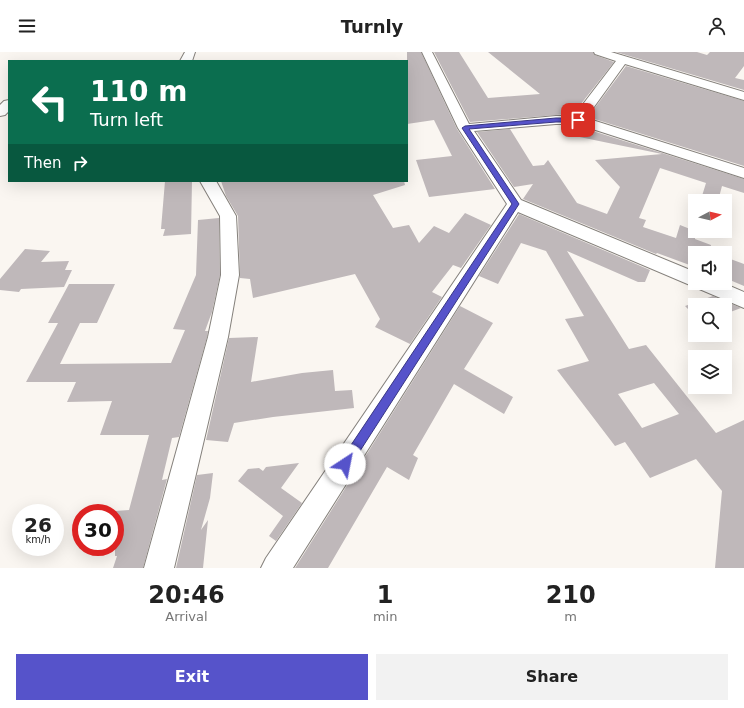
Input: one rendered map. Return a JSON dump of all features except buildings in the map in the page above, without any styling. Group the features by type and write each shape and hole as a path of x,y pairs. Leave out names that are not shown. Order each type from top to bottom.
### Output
{"street":[{"path":"427,52 465,128 515,204 688,277"},
{"path":"599,52 744,96"},
{"path":"578,120 623,59"},
{"path":"0,112 8,105"},
{"path":"465,128 556,120 578,120 744,173"},
{"path":"159,568 218,337 230,276 228,216 209,182"},
{"path":"276,568 515,204"},
{"path":"720,290 744,300"}],"route":[{"path":"345,464 515,204 465,128 556,120 578,120"}]}
